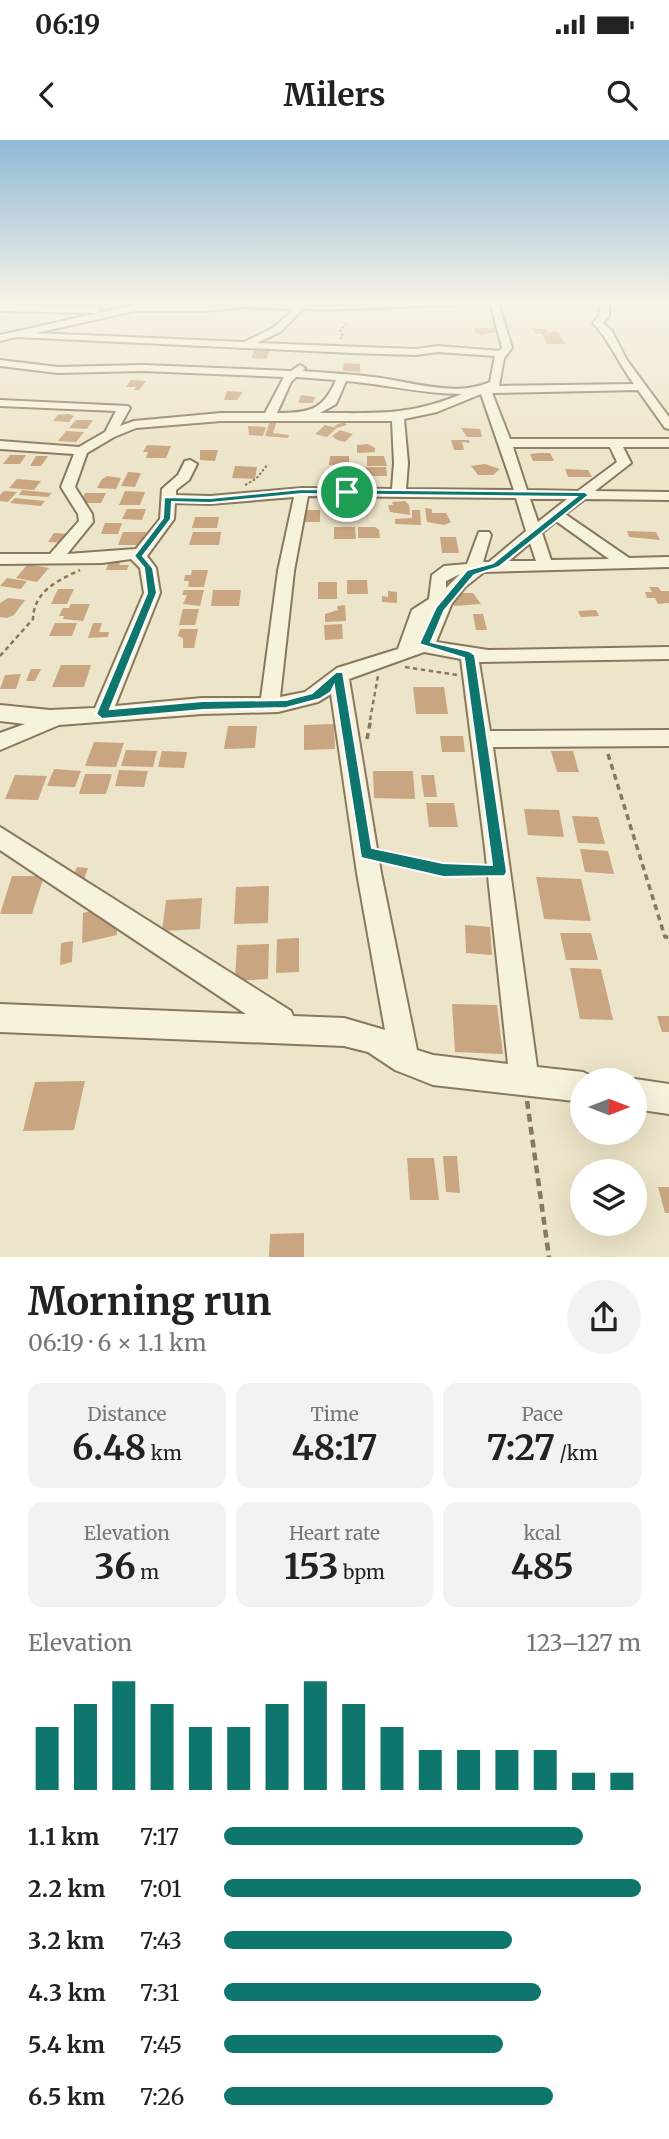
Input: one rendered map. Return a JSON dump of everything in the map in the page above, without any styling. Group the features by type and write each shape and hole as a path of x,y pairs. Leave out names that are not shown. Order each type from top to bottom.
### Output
{"street":[{"path":"97,361 101,354"},
{"path":"269,418 286,381 296,374 308,354"},
{"path":"2,446 38,446 81,451 110,434 134,425 182,418 398,417 433,410 466,394 486,390 495,384 502,354"},
{"path":"619,354 669,425"},
{"path":"0,363 26,364 50,369 97,361 374,380 411,389 640,387"},
{"path":"304,416 332,402 342,378"},
{"path":"486,390 545,565"},
{"path":"0,403 124,408 110,434"},
{"path":"398,417 401,463 399,493"},
{"path":"505,443 669,443"},
{"path":"615,443 624,463"},
{"path":"495,565 648,443"},
{"path":"54,559 86,522 85,514 68,488 81,451"},
{"path":"139,556 167,519 167,499 171,486 184,477 190,464"},
{"path":"270,705 282,586 302,492"},
{"path":"167,499 220,500 302,492 669,496"},
{"path":"556,514 625,563"},
{"path":"402,660 420,610 437,602 439,579 450,570 472,568 484,535"},
{"path":"0,559 102,558 128,554 139,556 148,568 152,593 102,714"},
{"path":"0,575 19,559"},
{"path":"0,713 59,719 203,706 270,705 316,696 327,689 331,680 340,675 402,660 424,644 432,633 439,610 465,579 481,567 669,562"},
{"path":"424,644 471,666"},
{"path":"471,666 488,657 669,653"},
{"path":"471,666 500,872 524,1080"},
{"path":"340,675 352,774 405,1060"},
{"path":"0,742 59,719"},
{"path":"482,739 669,738"},
{"path":"0,837 282,1021"},
{"path":"0,1018 344,1031 374,1039 405,1060 433,1070 570,1085"},
{"path":"648,1096 669,1098"}],"path":[{"path":"235,486 248,485 268,464"},
{"path":"0,656 33,619 32,609 36,599 53,585 102,558"},
{"path":"402,660 471,666"},
{"path":"352,774 366,746 379,668"},
{"path":"602,737 665,937 669,937"},
{"path":"366,853 443,870 500,872"},
{"path":"524,1080 549,1257"}],"building":[{"path":"253,354 268,354 266,359 251,358"},
{"path":"344,363 360,364 360,372 343,371"},
{"path":"131,380 146,381 139,390 134,390 136,387 126,387"},
{"path":"227,391 243,392 237,400 224,400"},
{"path":"301,395 315,397 313,403 298,403"},
{"path":"58,415 74,416 69,422 53,421"},
{"path":"76,420 93,420 87,429 69,428"},
{"path":"270,421 277,421 273,433 289,435 288,438 265,436"},
{"path":"343,422 347,425 337,428 334,426"},
{"path":"325,425 337,428 327,437 315,434"},
{"path":"248,426 266,427 263,436 249,435"},
{"path":"461,428 480,429 482,437 467,437"},
{"path":"340,430 353,434 345,442 337,440 332,436"},
{"path":"66,431 84,432 76,442 58,441"},
{"path":"451,440 469,440 470,443 462,442 464,450 454,450"},
{"path":"368,444 375,448 375,452 357,453 357,445"},
{"path":"147,445 171,446 166,458 146,458 148,452 143,452"},
{"path":"200,450 218,450 215,461 200,460"},
{"path":"550,453 554,461 533,461 530,454"},
{"path":"10,455 26,455 20,464 3,464"},
{"path":"36,456 48,456 41,466 30,466"},
{"path":"330,456 349,456 349,466 329,465"},
{"path":"367,456 384,456 387,466 367,466"},
{"path":"485,464 500,469 493,475 478,475 471,466"},
{"path":"235,466 257,467 255,479 232,478"},
{"path":"366,467 386,467 387,476 366,476"},
{"path":"565,469 588,470 592,477 568,477"},
{"path":"128,472 141,473 135,487 121,486"},
{"path":"107,476 121,478 116,489 97,488"},
{"path":"17,479 41,481 34,490 9,488"},
{"path":"22,490 52,493 48,497 19,495"},
{"path":"4,491 17,492 8,502 0,501 0,495"},
{"path":"125,491 145,492 140,505 119,505"},
{"path":"85,493 106,493 101,503 80,503"},
{"path":"15,498 45,501 41,506 10,503"},
{"path":"405,501 409,505 410,515 390,512 388,505 393,505 392,502"},
{"path":"337,503 358,504 357,512 336,511"},
{"path":"425,508 432,509 432,513 446,513 451,522 444,525 427,522"},
{"path":"127,509 146,509 142,520 122,519"},
{"path":"304,510 320,510 320,522 304,522"},
{"path":"412,510 420,510 421,525 395,524 395,519 412,518"},
{"path":"195,517 219,517 217,528 192,528"},
{"path":"105,523 122,523 118,534 101,534"},
{"path":"334,527 355,527 356,539 334,539"},
{"path":"358,527 375,527 379,530 380,538 358,538"},
{"path":"627,531 656,532 660,540 629,537"},
{"path":"123,532 146,532 142,545 118,545"},
{"path":"193,532 221,532 219,545 189,545"},
{"path":"54,533 72,534 66,543 48,542"},
{"path":"440,537 456,537 459,553 442,553"},
{"path":"110,559 122,559 119,565 129,565 127,570 106,570"},
{"path":"28,564 49,568 37,582 16,578"},
{"path":"192,570 208,570 204,587 188,587 189,581 184,581 185,575 191,575"},
{"path":"7,578 27,581 21,589 0,586"},
{"path":"347,580 367,580 368,594 347,594"},
{"path":"318,582 337,582 337,599 318,599"},
{"path":"649,587 669,591 669,603 658,604 655,598 647,598 645,592 652,592"},
{"path":"58,589 74,589 67,604 51,604"},
{"path":"184,590 204,590 200,606 183,604 187,595 182,595"},
{"path":"213,590 241,590 239,606 211,606"},
{"path":"388,591 397,592 397,603 382,602 382,596 388,597"},
{"path":"473,593 481,604 454,606 451,596"},
{"path":"8,598 25,600 14,615 0,617 0,603"},
{"path":"71,604 90,604 83,621 63,619 64,616 59,616 63,608 69,608"},
{"path":"345,605 346,621 325,622 325,614 338,610 337,606"},
{"path":"183,609 199,609 195,625 179,625"},
{"path":"596,610 599,616 581,617 578,611"},
{"path":"473,614 483,614 487,630 476,630"},
{"path":"55,623 77,623 72,636 49,636"},
{"path":"93,623 102,623 99,632 109,632 108,637 88,638"},
{"path":"342,624 343,639 325,640 324,625"},
{"path":"180,629 198,629 194,648 183,648 183,638 178,636"},
{"path":"61,665 91,665 84,687 52,687"},
{"path":"31,669 41,669 35,681 26,681"},
{"path":"21,674 16,689 0,689 5,675"},
{"path":"413,687 444,687 448,714 416,714"},
{"path":"334,724 335,749 304,750 304,725"},
{"path":"228,726 257,726 255,748 224,749"},
{"path":"440,736 463,736 465,752 442,752"},
{"path":"94,742 124,743 116,767 85,766"},
{"path":"126,750 157,751 153,767 121,766"},
{"path":"162,751 187,752 184,768 158,767"},
{"path":"551,751 573,751 579,772 557,772"},
{"path":"54,769 81,771 75,787 47,786"},
{"path":"119,770 148,771 144,787 115,786"},
{"path":"373,771 413,771 415,799 374,798"},
{"path":"85,774 112,774 106,794 79,794"},
{"path":"15,775 47,776 38,800 5,799"},
{"path":"421,775 434,775 437,797 424,797"},
{"path":"426,803 454,803 458,827 429,827"},
{"path":"524,809 559,810 564,837 528,835"},
{"path":"572,816 598,817 605,844 578,843"},
{"path":"580,849 608,851 614,874 585,872"},
{"path":"77,867 88,868 82,884 70,884"},
{"path":"12,876 44,876 32,914 0,914"},
{"path":"536,877 581,879 591,921 544,919"},
{"path":"269,886 268,923 234,924 236,887"},
{"path":"202,898 200,929 162,931 166,900"},
{"path":"117,905 117,935 82,943 83,913"},
{"path":"465,925 490,927 492,955 466,953"},
{"path":"560,933 591,933 598,960 566,960"},
{"path":"299,938 299,972 276,973 277,939"},
{"path":"73,941 72,962 60,965 61,943"},
{"path":"269,944 268,979 235,981 237,945"},
{"path":"570,968 601,969 613,1020 580,1019"},
{"path":"452,1004 497,1005 503,1054 455,1052"},
{"path":"657,1016 669,1016 669,1032 662,1032"},
{"path":"85,1081 74,1130 23,1131 35,1082"},
{"path":"443,1156 457,1156 460,1193 446,1192"},
{"path":"407,1158 434,1158 439,1200 410,1200"},
{"path":"658,1187 669,1187 669,1213 665,1213"},
{"path":"304,1233 304,1257 269,1257 270,1234"}],"route":[{"path":"302,492 347,492 585,495 556,514 495,565 471,572 439,610 432,633 424,644 434,649 469,655 500,872 443,870 366,853 340,693 340,675 331,680 327,689 316,696 286,704 203,706 102,714 152,593 148,568 139,556 167,519 167,499 210,500 302,492"}]}
